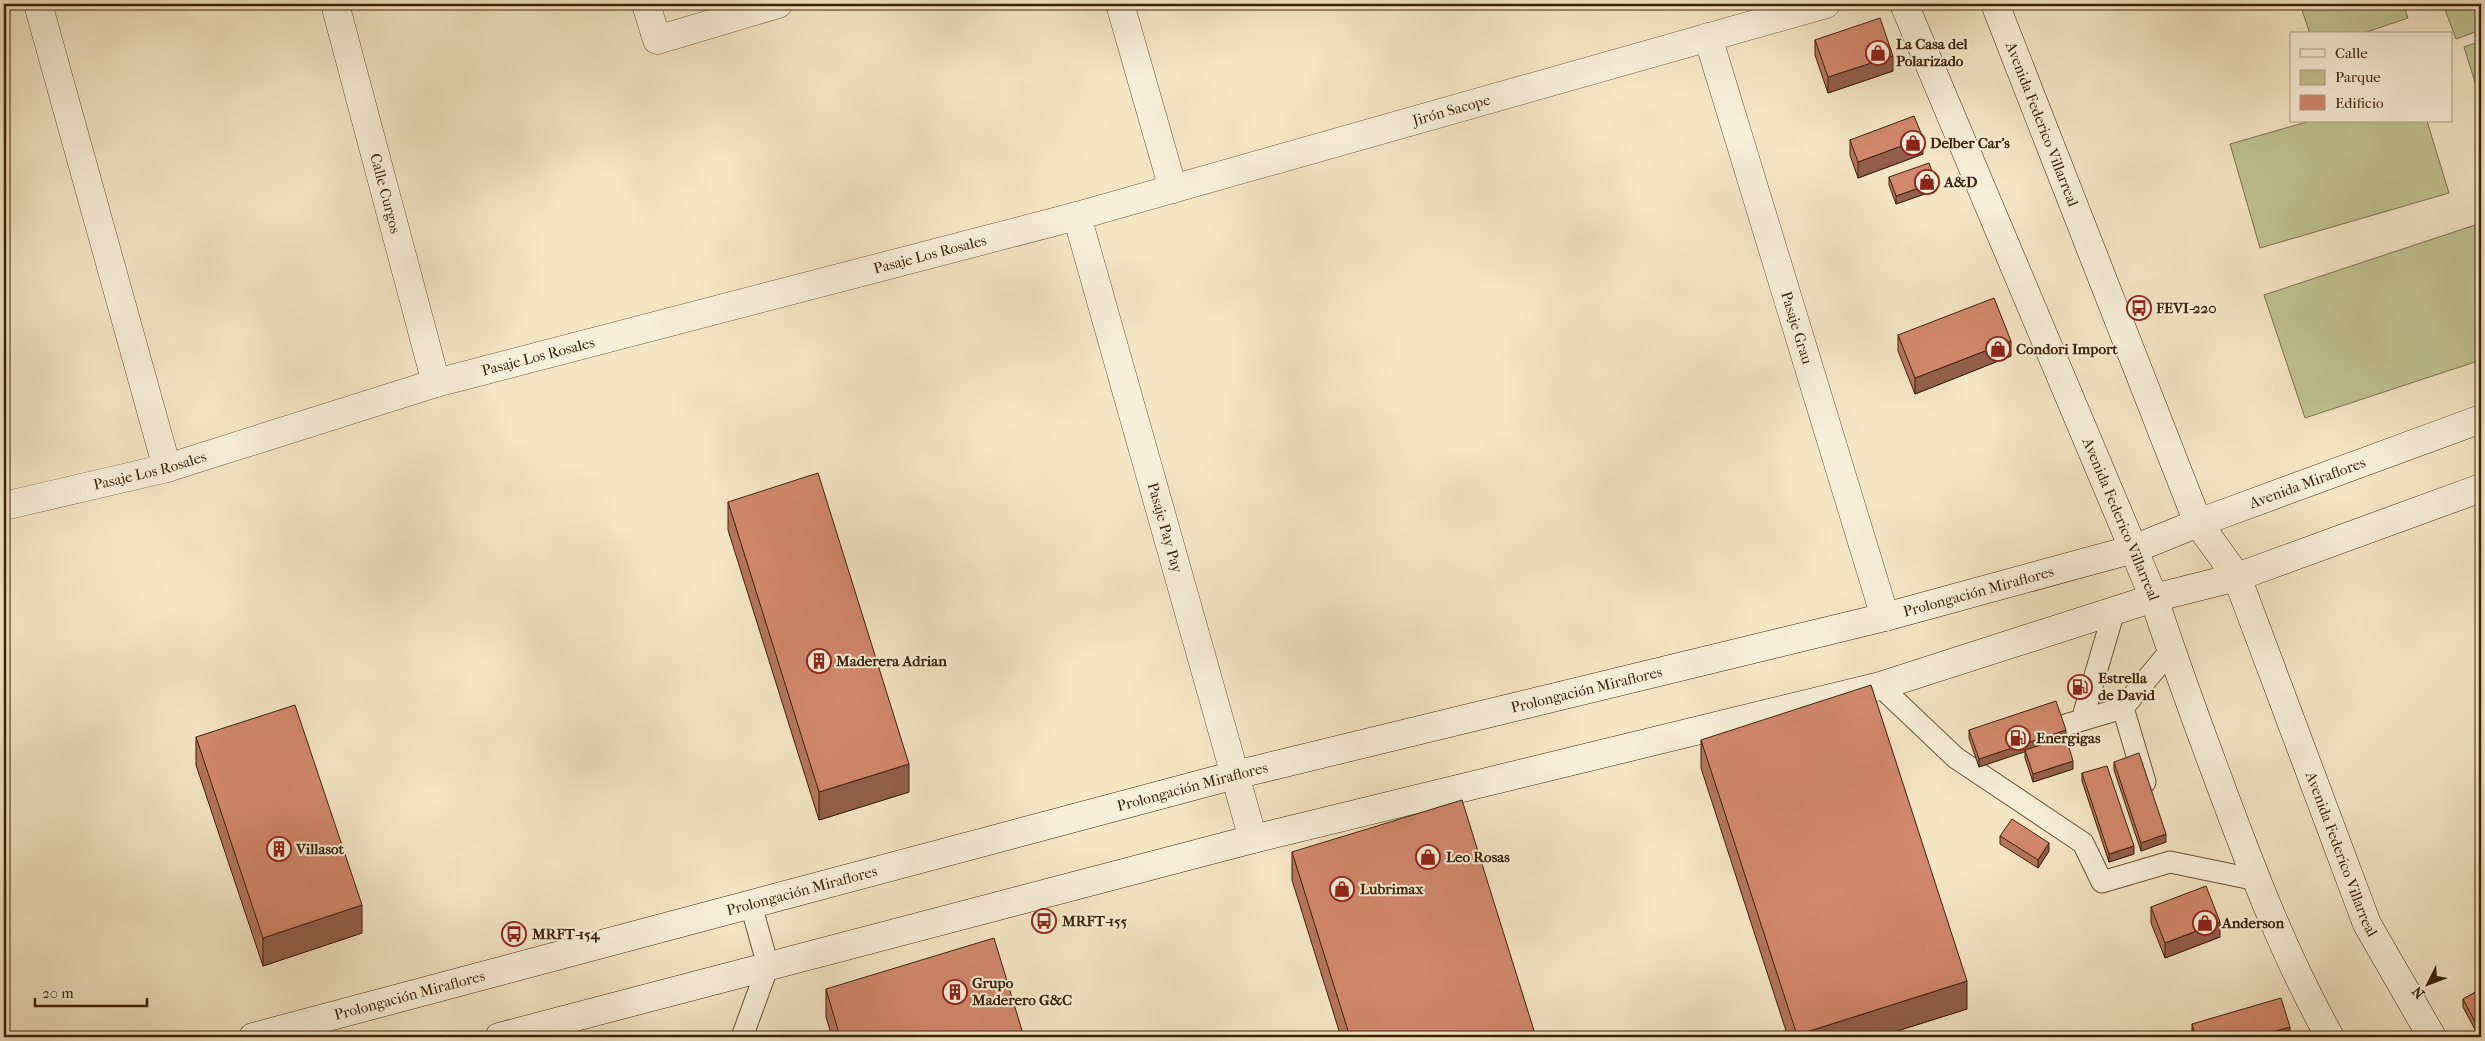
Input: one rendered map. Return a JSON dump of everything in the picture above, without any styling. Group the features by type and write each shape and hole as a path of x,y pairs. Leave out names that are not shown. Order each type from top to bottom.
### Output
{"main road":[{"path":"38,4 167,468"},
{"name":"Calle Curgos","path":"335,4 436,383"},
{"path":"646,4 657,40 778,4"},
{"path":"1120,4 1173,189"},
{"name":"Jirón Sacope","path":"1077,216 1826,4"},
{"name":"Avenida Federico Villarreal","path":"1904,4 2154,598 2171,650 2257,880 2302,988 2330,1037"},
{"name":"Avenida Federico Villarreal","path":"1995,4 2198,523 2237,577 2367,924 2432,1037"},
{"name":"Pasaje Grau","path":"1708,37 1885,617"},
{"name":"Pasaje Los Rosales","path":"4,506 167,468 436,383 1077,216"},
{"name":"Pasaje Pay Pay","path":"1077,216 1253,839"},
{"name":"Avenida Miraflores","path":"2134,549 2198,523 2481,419"},
{"path":"499,1037 1253,839 1880,686 2154,598 2237,577 2481,488"},
{"name":"Prolongación Miraflores","path":"253,1037 1235,775 1885,617 2134,549"}],"lane":[{"path":"2082,720 2114,611"},
{"path":"2019,739 2123,708 2171,650"},
{"path":"1880,686 1956,758 2083,843 2102,882 2167,853 2257,880"},
{"path":"2123,708 2150,799"},
{"path":"1956,758 1983,750"},
{"path":"742,1037 768,966 751,905"}],"green space":[{"path":"2300,4 2403,4 2408,18 2367,32 2309,32"},
{"path":"2443,4 2481,4 2481,30 2456,39"},
{"path":"2481,41 2481,101 2464,47"},
{"path":"2307,122 2427,122 2449,193 2260,248 2230,144"},
{"path":"2481,223 2481,360 2305,418 2264,295"}],"building":[{"path":"1880,18 1893,56 1828,77 1815,40"},
{"path":"1914,116 1923,138 1858,162 1850,140"},
{"path":"1929,163 1936,182 1896,196 1889,177"},
{"path":"1994,298 2011,341 1915,378 1898,335"},
{"name":"Maderera Adrian","path":"818,473 909,764 819,792 728,502"},
{"path":"1871,685 1967,981 1797,1035 1701,740"},
{"name":"Energigas","path":"2056,701 2066,730 1979,759 1969,730"},
{"name":"Villasot","path":"295,705 362,905 263,938 196,737"},
{"name":"Energigas","path":"2066,737 2073,761 2033,774 2025,750"},
{"name":"Energigas","path":"2139,753 2166,834 2141,843 2114,762"},
{"name":"Energigas","path":"2107,766 2134,846 2109,854 2082,773"},
{"path":"1462,800 1536,1037 1350,1037 1292,852"},
{"path":"2012,819 2049,843 2038,860 2000,836"},
{"path":"2206,886 2220,922 2165,943 2151,907"},
{"name":"Grupo Maderero G&C","path":"994,938 1024,1037 840,1037 826,989"},
{"path":"2481,989 2481,1033 2463,999"},
{"path":"2281,998 2290,1027 2255,1037 2196,1037 2192,1024"}],"place":[{"name":"La Casa del Polarizado","path":"1878,53"},
{"name":"Delber Car's","path":"1913,143"},
{"name":"A&D","path":"1927,182"},
{"name":"FEVI-220","path":"2139,308"},
{"name":"Condori Import","path":"1998,349"},
{"name":"Maderera Adrian","path":"819,661"},
{"name":"Estrella de David","path":"2080,687"},
{"name":"Energigas","path":"2018,738"},
{"name":"Villasot","path":"279,849"},
{"name":"Leo Rosas","path":"1428,857"},
{"name":"Lubrimax","path":"1342,889"},
{"name":"MRFT-155","path":"1044,921"},
{"name":"Anderson","path":"2205,923"},
{"name":"MRFT-154","path":"514,934"},
{"name":"Grupo Maderero G&C","path":"955,992"}]}
